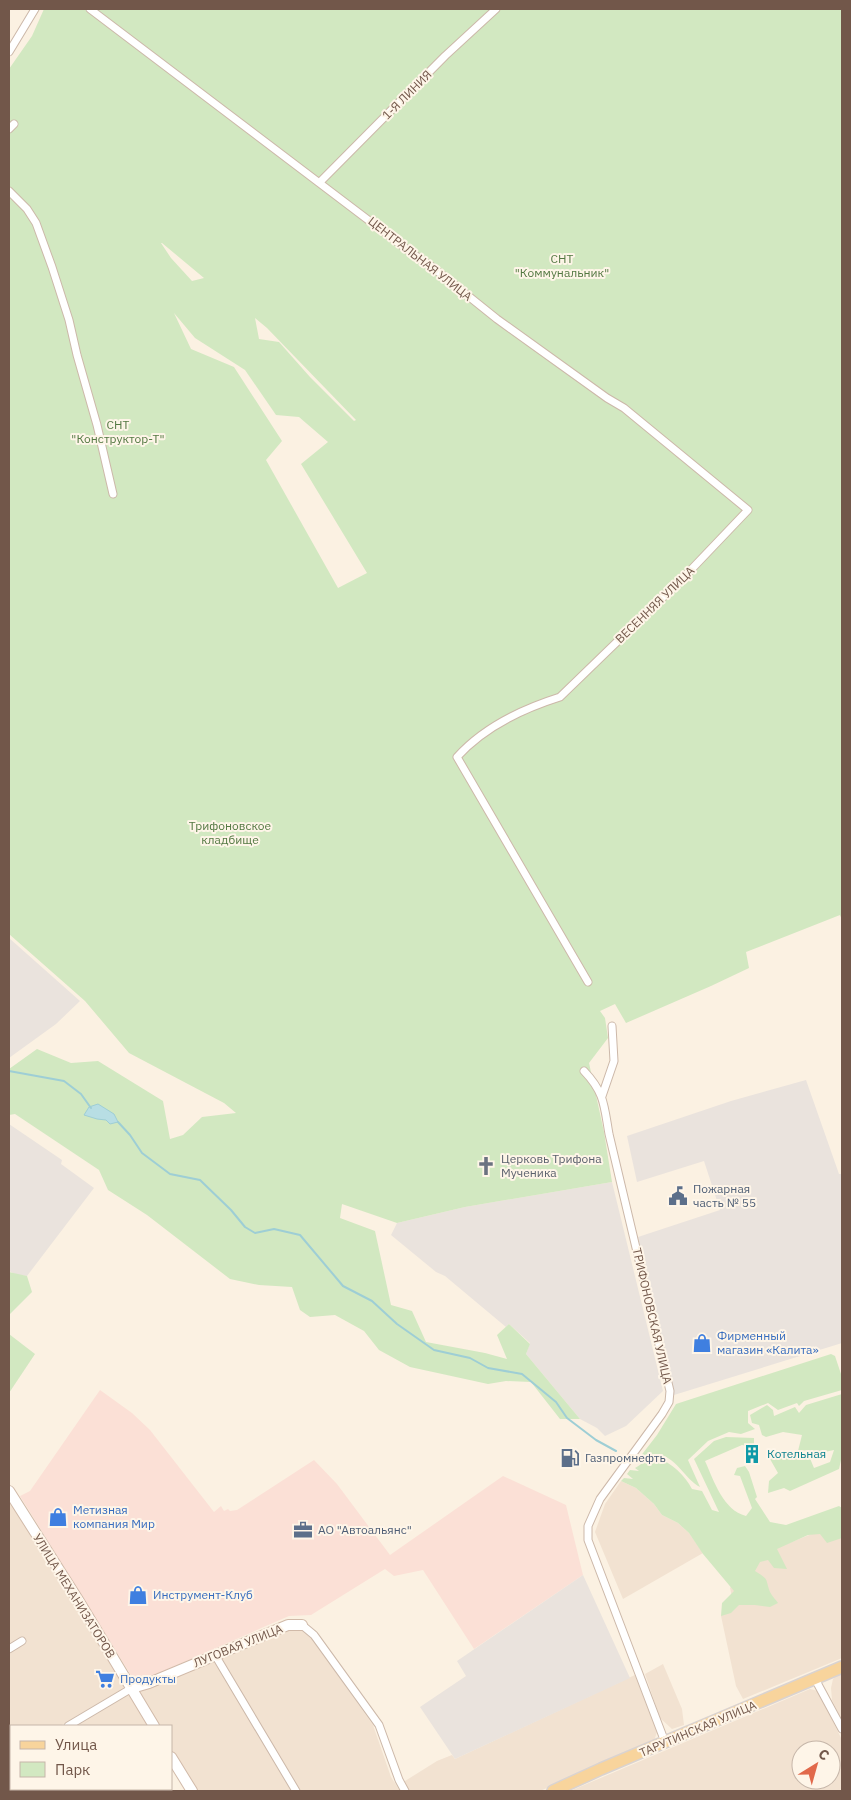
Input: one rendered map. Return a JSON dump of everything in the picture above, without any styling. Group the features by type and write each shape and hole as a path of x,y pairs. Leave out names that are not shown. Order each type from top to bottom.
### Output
{"main road":[{"name":"ТАРУТИНСКАЯ УЛИЦА","path":"553,1791 842,1666"}],"street":[{"path":"9,52 36,9"},
{"name":"ЦЕНТРАЛЬНАЯ УЛИЦА","path":"90,9 431,266 497,319 607,398 624,408 748,510"},
{"name":"1-Я ЛИНИЯ","path":"320,182 445,56 496,9"},
{"path":"9,190 27,209 36,223 52,267 69,320 113,494"},
{"name":"ВЕСЕННЯЯ УЛИЦА","path":"588,982 457,757 470,743 503,721 534,705 560,697 686,575 748,510"},
{"path":"602,1096 614,1061 612,1026"},
{"name":"ТРИФОНОВСКАЯ УЛИЦА","path":"584,1070 596,1083 602,1096 609,1134 670,1391 669,1402 662,1414 600,1498 588,1526 588,1540 665,1742"},
{"name":"УЛИЦА МЕХАНИЗАТОРОВ","path":"9,1491 153,1725"},
{"name":"ЛУГОВАЯ УЛИЦА","path":"70,1725 132,1688 288,1625 302,1625"},
{"path":"302,1625 314,1635 379,1725 399,1780 405,1791"},
{"path":"9,1649 22,1641"},
{"path":"215,1655 296,1791"},
{"path":"815,1679 842,1729"},
{"path":"175,1770 192,1791"}],"shaded area":[{"path":"9,938 80,1001 56,1024 9,1058"},
{"path":"806,1080 839,1174 842,1174 842,1343 674,1395 638,1237 720,1210 704,1161 637,1182 627,1136 731,1101"},
{"path":"9,1124 62,1160 61,1164 94,1188 27,1276 17,1275 9,1271"},
{"path":"612,1182 663,1391 626,1426 605,1436 597,1428 580,1419 526,1354 530,1343 509,1324 506,1327 445,1276 436,1272 391,1235 397,1223 465,1207"},
{"path":"100,1390 132,1413 150,1430 214,1512 221,1506 224,1511 228,1509 230,1511 237,1510 314,1460 337,1484 390,1555 503,1476 566,1505 583,1575 474,1649 423,1570 394,1576 385,1569 311,1615 289,1616 143,1680 132,1677 20,1496 30,1491"},
{"path":"621,1481 636,1488 654,1504 662,1515 678,1523 689,1533 703,1553 623,1599 595,1532 605,1504"},
{"path":"9,1499 125,1685 123,1689 62,1725 10,1725 9,1757"},
{"path":"842,1522 842,1658 743,1699 736,1686 721,1616 733,1601 730,1588 751,1558"},
{"path":"583,1575 630,1678 455,1759 420,1707 466,1676 457,1661"},
{"path":"300,1629 310,1636 373,1725 391,1777 400,1791 299,1791 222,1665 223,1656 290,1630"},
{"path":"214,1660 293,1791 196,1791 172,1752 172,1725 156,1725 138,1695 141,1690"},
{"path":"663,1664 682,1709 684,1725 672,1729 660,1718 645,1674"},
{"path":"842,1672 842,1721 832,1700 831,1688 833,1679"},
{"path":"635,1675 657,1732 654,1741 540,1791 408,1791 404,1784 405,1781 437,1761 452,1755 455,1759"},
{"path":"810,1689 818,1691 842,1740 842,1791 570,1791"},
{"path":"127,1695 131,1696 148,1725 76,1725"},
{"path":"9,1765 10,1790 136,1790 9,1791"}],"green space":[{"path":"44,9 842,9 842,920 840,915 746,952 749,968 626,1023 615,1004 600,1011 605,1018 608,1038 589,1063 604,1132 612,1182 465,1207 397,1223 342,1204 340,1218 375,1231 391,1305 412,1311 426,1342 507,1359 497,1335 509,1324 530,1344 526,1354 580,1419 560,1419 531,1382 506,1381 488,1384 410,1367 379,1350 364,1331 335,1315 310,1317 300,1310 292,1287 259,1285 230,1279 147,1215 108,1190 99,1170 15,1114 9,1115 9,1069 37,1049 71,1063 98,1061 163,1101 170,1139 183,1135 202,1117 236,1113 224,1103 129,1053 85,1001 9,934 9,69 32,36","holes":["162,243 204,278 192,281 171,258","174,313 195,338 245,370 276,415 299,417 328,442 301,464 367,573 338,588 266,460 282,441 234,367 191,349","255,318 267,328 356,420 354,421 310,377 279,342 259,339"]},
{"path":"9,1272 27,1276 32,1292 9,1315"},
{"path":"9,1334 35,1354 9,1393"},
{"path":"831,1354 835,1356 842,1377 842,1390 804,1401 799,1406 797,1403 778,1410 768,1403 748,1411 748,1423 755,1429 741,1434 729,1432 708,1441 688,1460 700,1487 666,1457 651,1455 636,1462 657,1435 676,1404"},
{"path":"842,1394 842,1459 839,1469 790,1491 784,1488 768,1493 769,1481 778,1473 770,1459 777,1452 795,1457 809,1456 814,1468 830,1462 834,1450 815,1454 809,1450 798,1451 802,1435 783,1432 766,1437 762,1435 759,1425 752,1423 750,1415 767,1405 773,1410 774,1416 795,1407 799,1413 806,1405"},
{"path":"726,1437 754,1438 754,1447 742,1445 705,1461 720,1494 731,1508 746,1516 752,1508 740,1476 734,1475 737,1468 745,1466 749,1472 757,1497 755,1499 770,1522 786,1525 839,1506 842,1508 842,1538 827,1543 820,1534 808,1535 777,1549 787,1569 774,1568 768,1560 760,1562 755,1571 765,1578 770,1592 778,1603 770,1607 739,1605 731,1613 721,1616 722,1603 734,1591 703,1554 689,1533 678,1523 662,1515 654,1504 636,1488 621,1481 624,1478 633,1479 627,1474 630,1470 639,1471 635,1468 645,1462 651,1459 662,1460 678,1470 692,1489 702,1491 712,1510 719,1512 694,1459 714,1441"}],"water":[{"path":"98,1104 114,1114 118,1122 110,1124 106,1120 84,1115 89,1107"}],"waterway":[{"path":"9,1071 64,1081 81,1094 91,1108"},
{"path":"118,1122 130,1135 142,1153 170,1174 200,1180 231,1210 245,1227 255,1233 274,1229 300,1235 343,1286 372,1301 397,1324 434,1350 470,1358 488,1368 522,1374 556,1402 567,1418 596,1440 616,1451"}],"place":[{"name":"Церковь Трифона Мученика","path":"486,1166"},
{"name":"Пожарная часть № 55","path":"678,1196"},
{"name":"Фирменный магазин «Калита»","path":"702,1343"},
{"name":"Котельная","path":"752,1454"},
{"name":"Газпромнефть","path":"570,1458"},
{"name":"Метизная компания Мир","path":"58,1517"},
{"name":"АО \"Автоальянс\"","path":"303,1530"},
{"name":"Инструмент-Клуб","path":"138,1595"},
{"name":"Продукты","path":"105,1679"}],"park label":[{"name":"СНТ \"Коммунальник\"","path":"562,266"},
{"name":"СНТ \"Конструктор-Т\"","path":"118,432"},
{"name":"Трифоновское кладбище","path":"230,833"}]}
